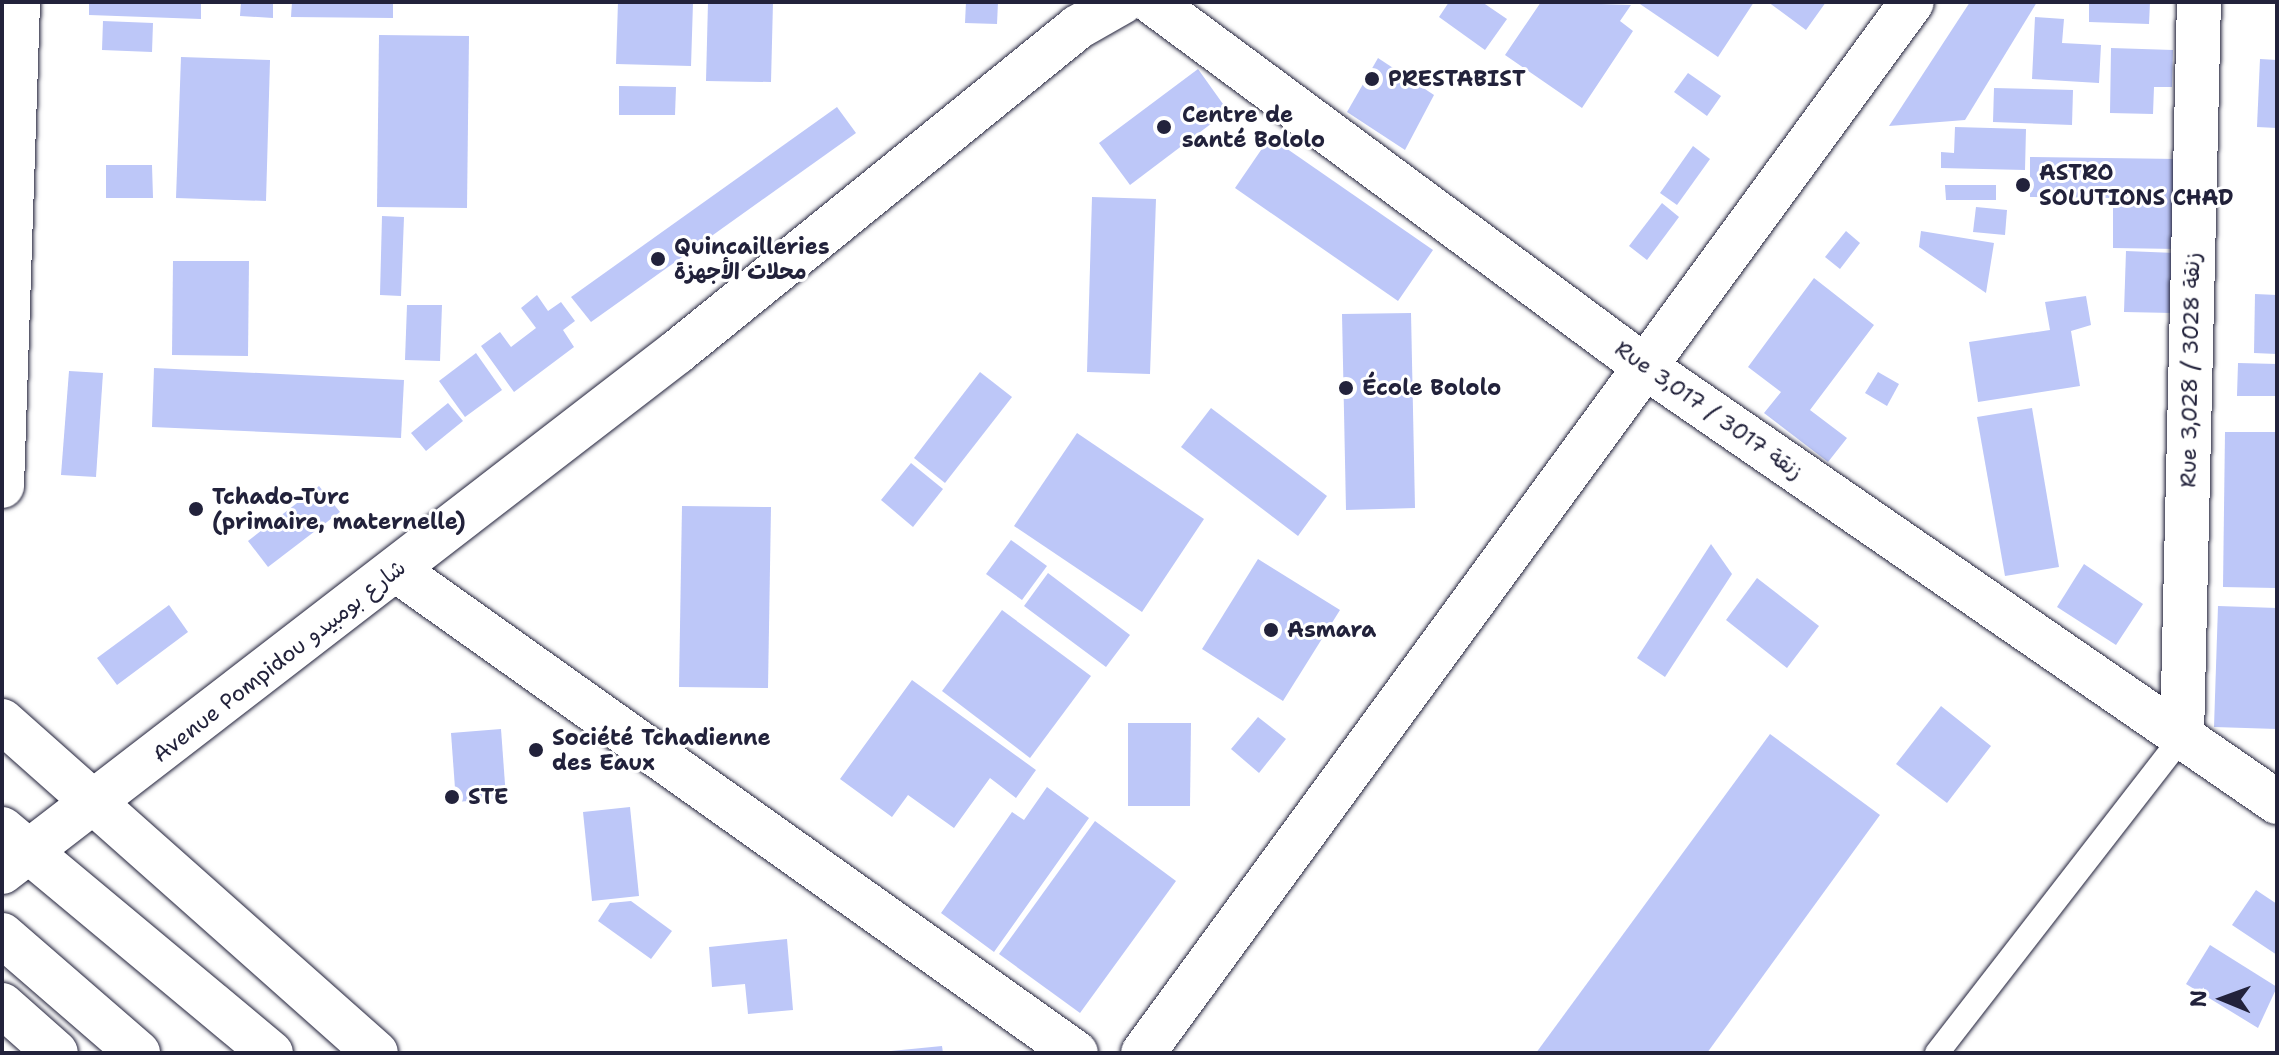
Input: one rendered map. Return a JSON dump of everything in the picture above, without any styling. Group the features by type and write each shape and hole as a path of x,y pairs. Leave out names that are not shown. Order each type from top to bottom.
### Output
{"street":[{"path":"2,486 18,2"},
{"name":"Avenue Pompidou شارع بومبيدو","path":"11,851 93,805 677,352 1084,14 1122,2"},
{"name":"Rue 3,017 / زنقة 3017","path":"1152,2 1644,366 2277,802"},
{"path":"1143,1053 1912,2"},
{"name":"Rue 3,028 / زنقة 3028","path":"2182,737 2199,2"},
{"path":"396,570 1076,1053"},
{"path":"2,721 93,805 376,1053"},
{"path":"11,851 271,1053"},
{"path":"2,935 138,1053"},
{"path":"2,1005 56,1053"}],"lane":[{"path":"1937,1053 2182,737"}],"building":[{"path":"89,2 201,2 201,19 89,15"},
{"path":"241,2 273,2 273,18 240,16"},
{"path":"292,2 393,2 393,18 291,17"},
{"path":"618,2 693,2 691,66 616,64"},
{"path":"708,2 773,2 771,82 706,81"},
{"path":"966,2 998,2 997,24 965,23"},
{"path":"1449,2 1482,2 1507,19 1485,50 1439,17"},
{"path":"1541,2 1631,5 1620,21 1633,31 1582,108 1505,55"},
{"path":"1637,2 1754,2 1718,57"},
{"path":"1768,2 1826,2 1806,30"},
{"path":"1970,2 2037,2 1965,120 1889,126"},
{"path":"2089,2 2150,2 2149,24 2089,22"},
{"path":"2035,17 2064,19 2062,43 2101,45 2099,83 2032,79"},
{"path":"103,21 153,23 152,52 102,50"},
{"path":"379,35 469,36 467,208 377,207"},
{"path":"2111,48 2173,50 2172,87 2154,87 2153,114 2110,113"},
{"path":"181,57 270,60 266,201 176,198"},
{"path":"1378,58 1434,95 1405,150 1347,112"},
{"path":"2260,59 2277,60 2277,128 2257,127"},
{"name":"Centre de santé Bololo","path":"1198,69 1228,111 1130,185 1099,143"},
{"path":"1688,73 1721,96 1707,116 1674,92"},
{"path":"619,86 676,87 675,115 619,115"},
{"path":"1994,88 2073,90 2072,125 1993,122"},
{"path":"837,107 856,133 591,322 571,297"},
{"path":"1955,127 2026,129 2025,170 1941,168 1941,152 1954,153"},
{"path":"1270,137 1433,250 1398,301 1235,188"},
{"path":"1693,146 1710,159 1677,205 1660,193"},
{"path":"2030,157 2178,159 2178,249 2113,248 2113,198 2030,197"},
{"path":"106,165 152,165 153,198 106,198"},
{"path":"1945,185 1996,185 1996,200 1946,200"},
{"path":"1092,197 1156,199 1150,374 1087,372"},
{"path":"1662,203 1679,217 1647,260 1629,246"},
{"path":"1976,207 2007,210 2005,235 1973,232"},
{"path":"382,216 404,217 401,296 380,295"},
{"path":"1846,231 1860,243 1840,269 1825,257"},
{"path":"1921,231 1994,243 1986,293 1919,247"},
{"path":"2126,251 2175,253 2173,313 2124,312"},
{"path":"173,261 249,261 248,356 172,355"},
{"path":"1814,278 1874,325 1810,410 1847,438 1828,462 1764,413 1781,392 1748,367"},
{"path":"2255,294 2277,295 2277,354 2254,353"},
{"path":"537,295 548,311 561,302 575,321 563,330 574,347 514,392 481,346 500,332 511,347 536,328 521,308"},
{"path":"2086,296 2091,325 2071,331 2080,386 1978,402 1969,342 2050,330 2045,302"},
{"path":"407,305 442,305 440,361 405,360"},
{"path":"1411,313 1415,508 1346,510 1342,314"},
{"path":"476,353 502,390 465,417 439,381"},
{"path":"2238,363 2277,364 2277,396 2237,396"},
{"path":"154,368 404,380 401,438 152,427"},
{"path":"69,371 103,373 96,477 61,475"},
{"path":"980,372 1012,397 945,483 914,458"},
{"path":"1878,372 1899,384 1887,406 1865,393"},
{"path":"448,403 463,421 426,451 411,433"},
{"path":"1211,408 1327,496 1298,536 1181,447"},
{"path":"2032,408 2059,567 2005,576 1977,417"},
{"path":"2225,432 2277,432 2276,588 2223,587"},
{"path":"1077,433 1204,519 1142,612 1014,526"},
{"path":"911,463 943,489 913,527 881,500"},
{"path":"319,486 340,512 268,567 248,541"},
{"path":"682,506 771,507 768,688 679,687"},
{"path":"1011,540 1047,566 1022,600 986,574"},
{"path":"1711,544 1732,574 1665,677 1637,658"},
{"name":"Asmara","path":"1258,559 1340,610 1283,701 1202,649"},
{"path":"2084,564 2143,604 2116,645 2057,607"},
{"path":"1048,573 1130,635 1106,667 1024,606"},
{"path":"1757,578 1819,626 1787,668 1726,620"},
{"path":"169,605 188,632 117,685 97,658"},
{"path":"2218,606 2277,608 2277,729 2214,727"},
{"path":"1002,610 1091,676 1030,758 942,691"},
{"path":"912,680 1036,770 1016,798 990,778 954,828 908,795 892,817 840,779"},
{"path":"1941,706 1991,746 1947,803 1896,764"},
{"path":"1258,717 1286,739 1259,773 1231,749"},
{"path":"1128,723 1191,723 1190,806 1128,806"},
{"path":"501,729 506,798 456,802 451,733"},
{"path":"1770,734 1880,815 1707,1053 1536,1053"},
{"path":"1047,787 1089,818 994,952 941,913 1012,812 1024,820"},
{"path":"630,807 639,896 592,901 583,812"},
{"path":"1095,821 1176,881 1080,1013 999,954"},
{"path":"2256,890 2277,904 2277,955 2232,925"},
{"path":"631,901 672,931 651,959 598,921 610,903"},
{"path":"787,939 793,1010 748,1014 745,984 712,987 709,947"},
{"path":"2210,945 2277,987 2258,1028 2186,984"},
{"path":"942,1046 943,1053 891,1053 891,1051"}],"place":[{"name":"PRESTABIST","path":"1372,79"},
{"name":"Centre de santé Bololo","path":"1164,127"},
{"name":"ASTRO SOLUTIONS CHAD","path":"2023,185"},
{"name":"Quincailleries محلات الأجهزة","path":"658,259"},
{"name":"École Bololo","path":"1346,388"},
{"name":"Tchado-Turc (primaire, maternelle)","path":"196,509"},
{"name":"Asmara","path":"1271,630"},
{"name":"Société Tchadienne des Eaux","path":"536,750"},
{"name":"STE","path":"452,797"}]}
